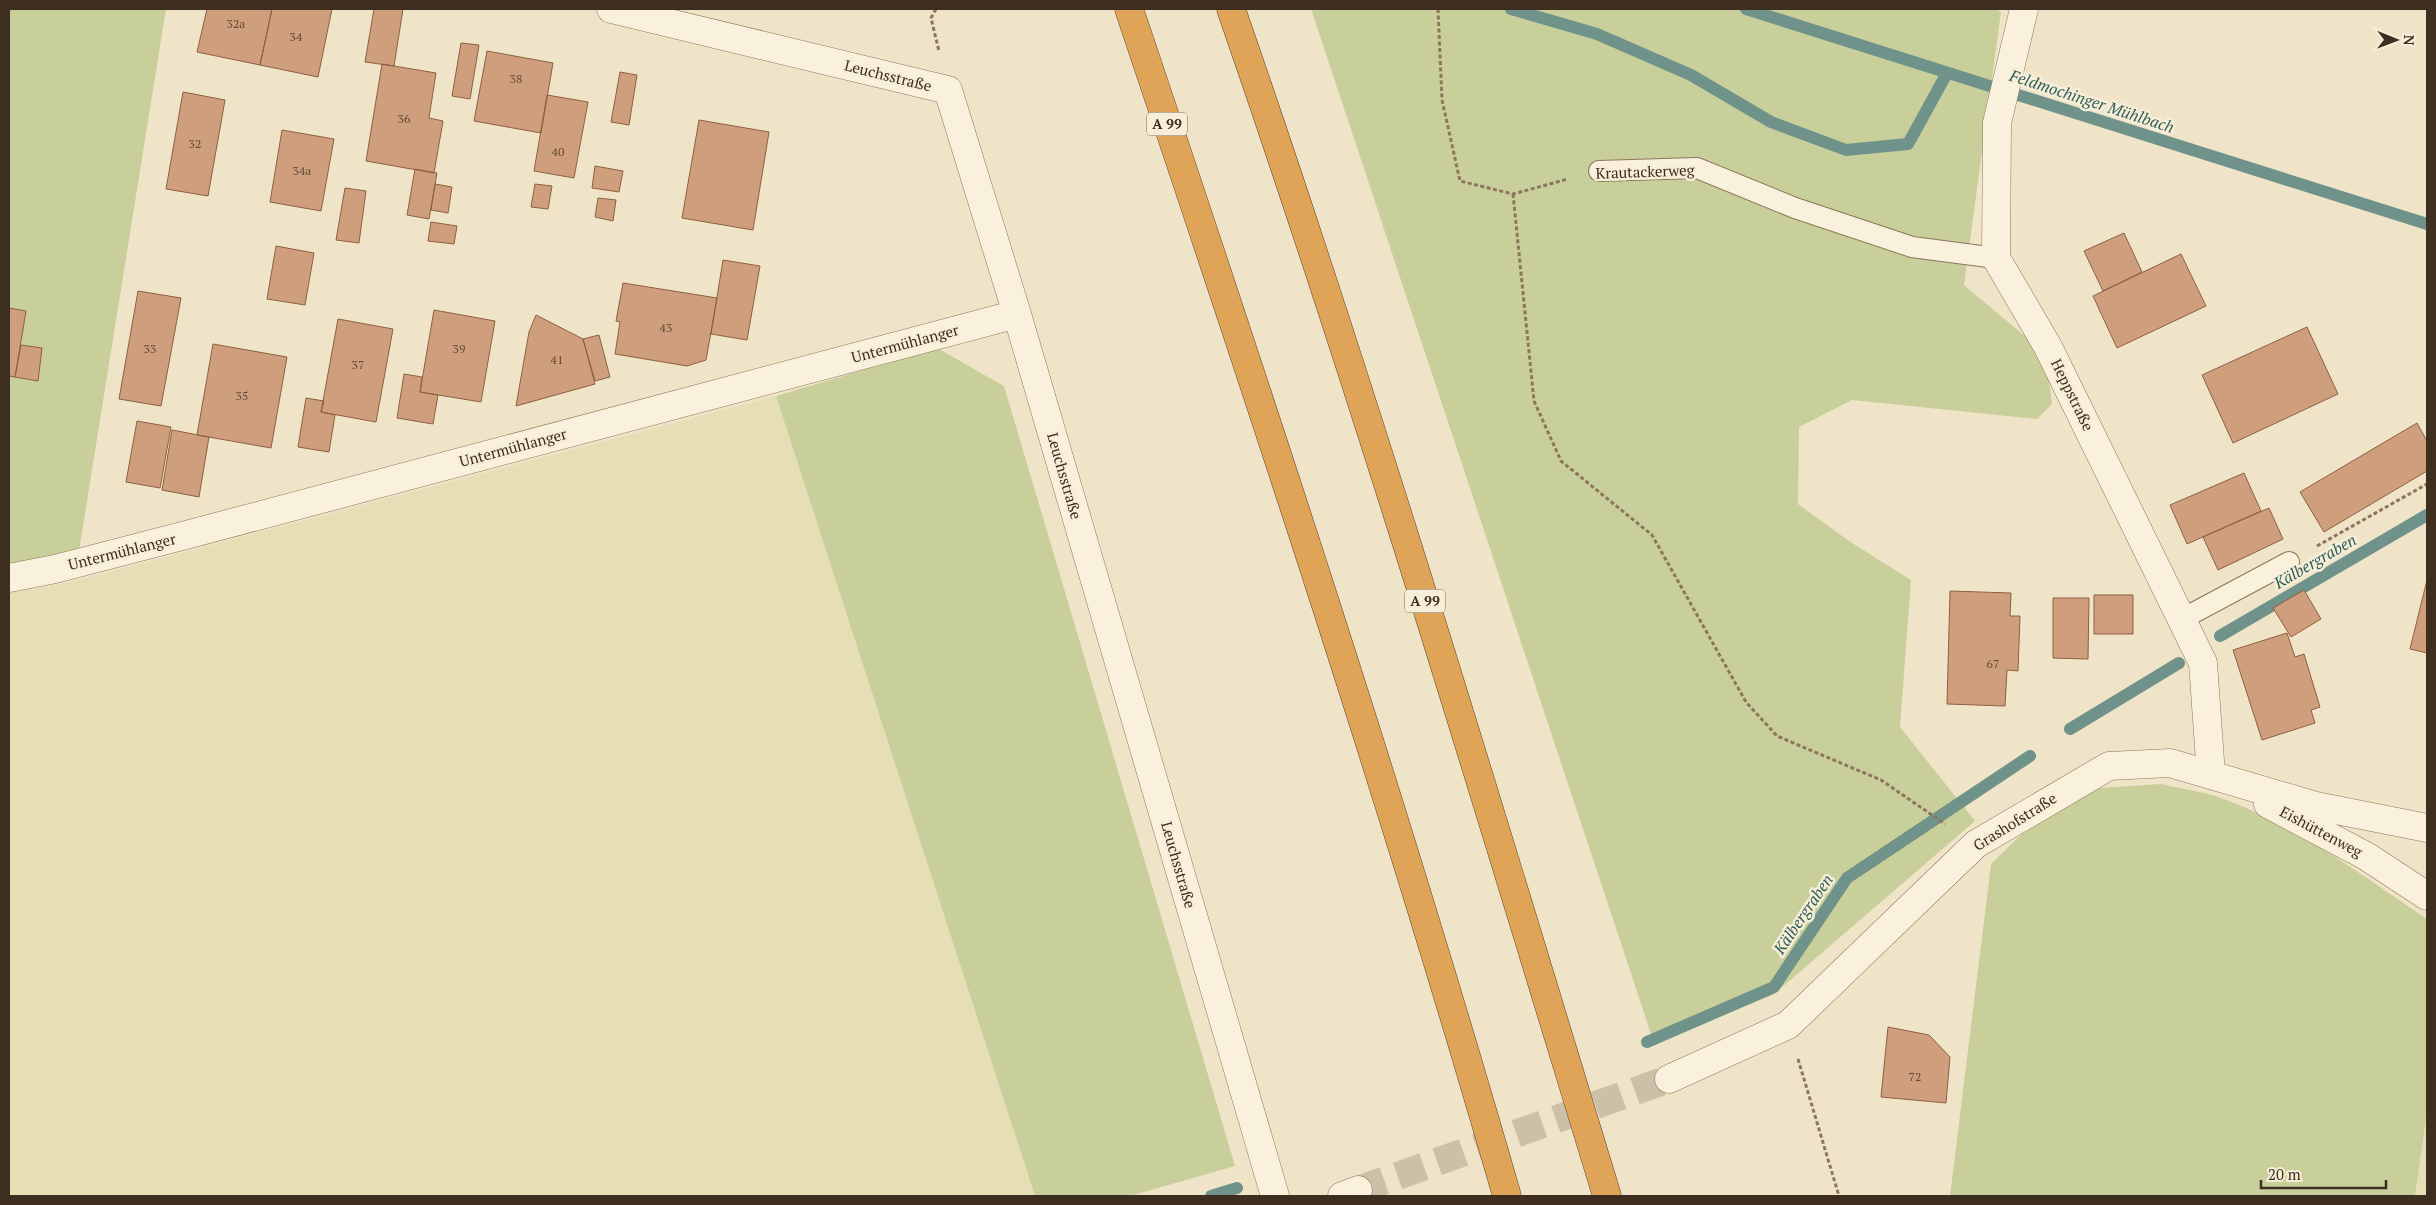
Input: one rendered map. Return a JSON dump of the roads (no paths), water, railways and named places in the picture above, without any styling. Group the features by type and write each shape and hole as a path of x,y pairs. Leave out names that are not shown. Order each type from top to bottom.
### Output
{"highway":[{"name":"A 99","path":"1129,9 1356,701 1460,1033 1507,1196"},
{"name":"A 99","path":"1231,9 1306,225 1414,564 1607,1196"}],"street":[{"name":"Leuchsstraße","path":"611,9 948,90 1017,314 1275,1196"},
{"path":"1996,258 1997,123 2024,9"},
{"name":"Heppstraße","path":"1996,258 2048,347 2202,663 2211,775"},
{"name":"Untermühlanger","path":"9,578 55,569 186,536 1017,314"},
{"name":"Grashofstraße","path":"1669,1079 1788,1024 1976,844 2109,766 2170,763 2316,806 2427,828"},
{"name":"Eishüttenweg","path":"2211,775 2366,856 2427,896"}],"lane":[{"name":"Krautackerweg","path":"1599,171 1697,168 1795,208 1912,246 1996,258"},
{"path":"2182,619 2289,562"}],"waterway":[{"path":"1511,9 1597,34 1691,75 1771,122 1846,150 1908,144 1947,73"},
{"name":"Feldmochinger Mühlbach","path":"1746,9 2427,224"},
{"name":"Kälbergraben","path":"2220,636 2427,515"},
{"name":"Kälbergraben","path":"2070,729 2179,663"},
{"name":"Kälbergraben","path":"1647,1042 1774,987 1847,878 2030,756"},
{"name":"Kälbergraben","path":"1211,1196 1237,1188"}],"tunnel":[{"path":"1358,1190 1669,1079"}]}
